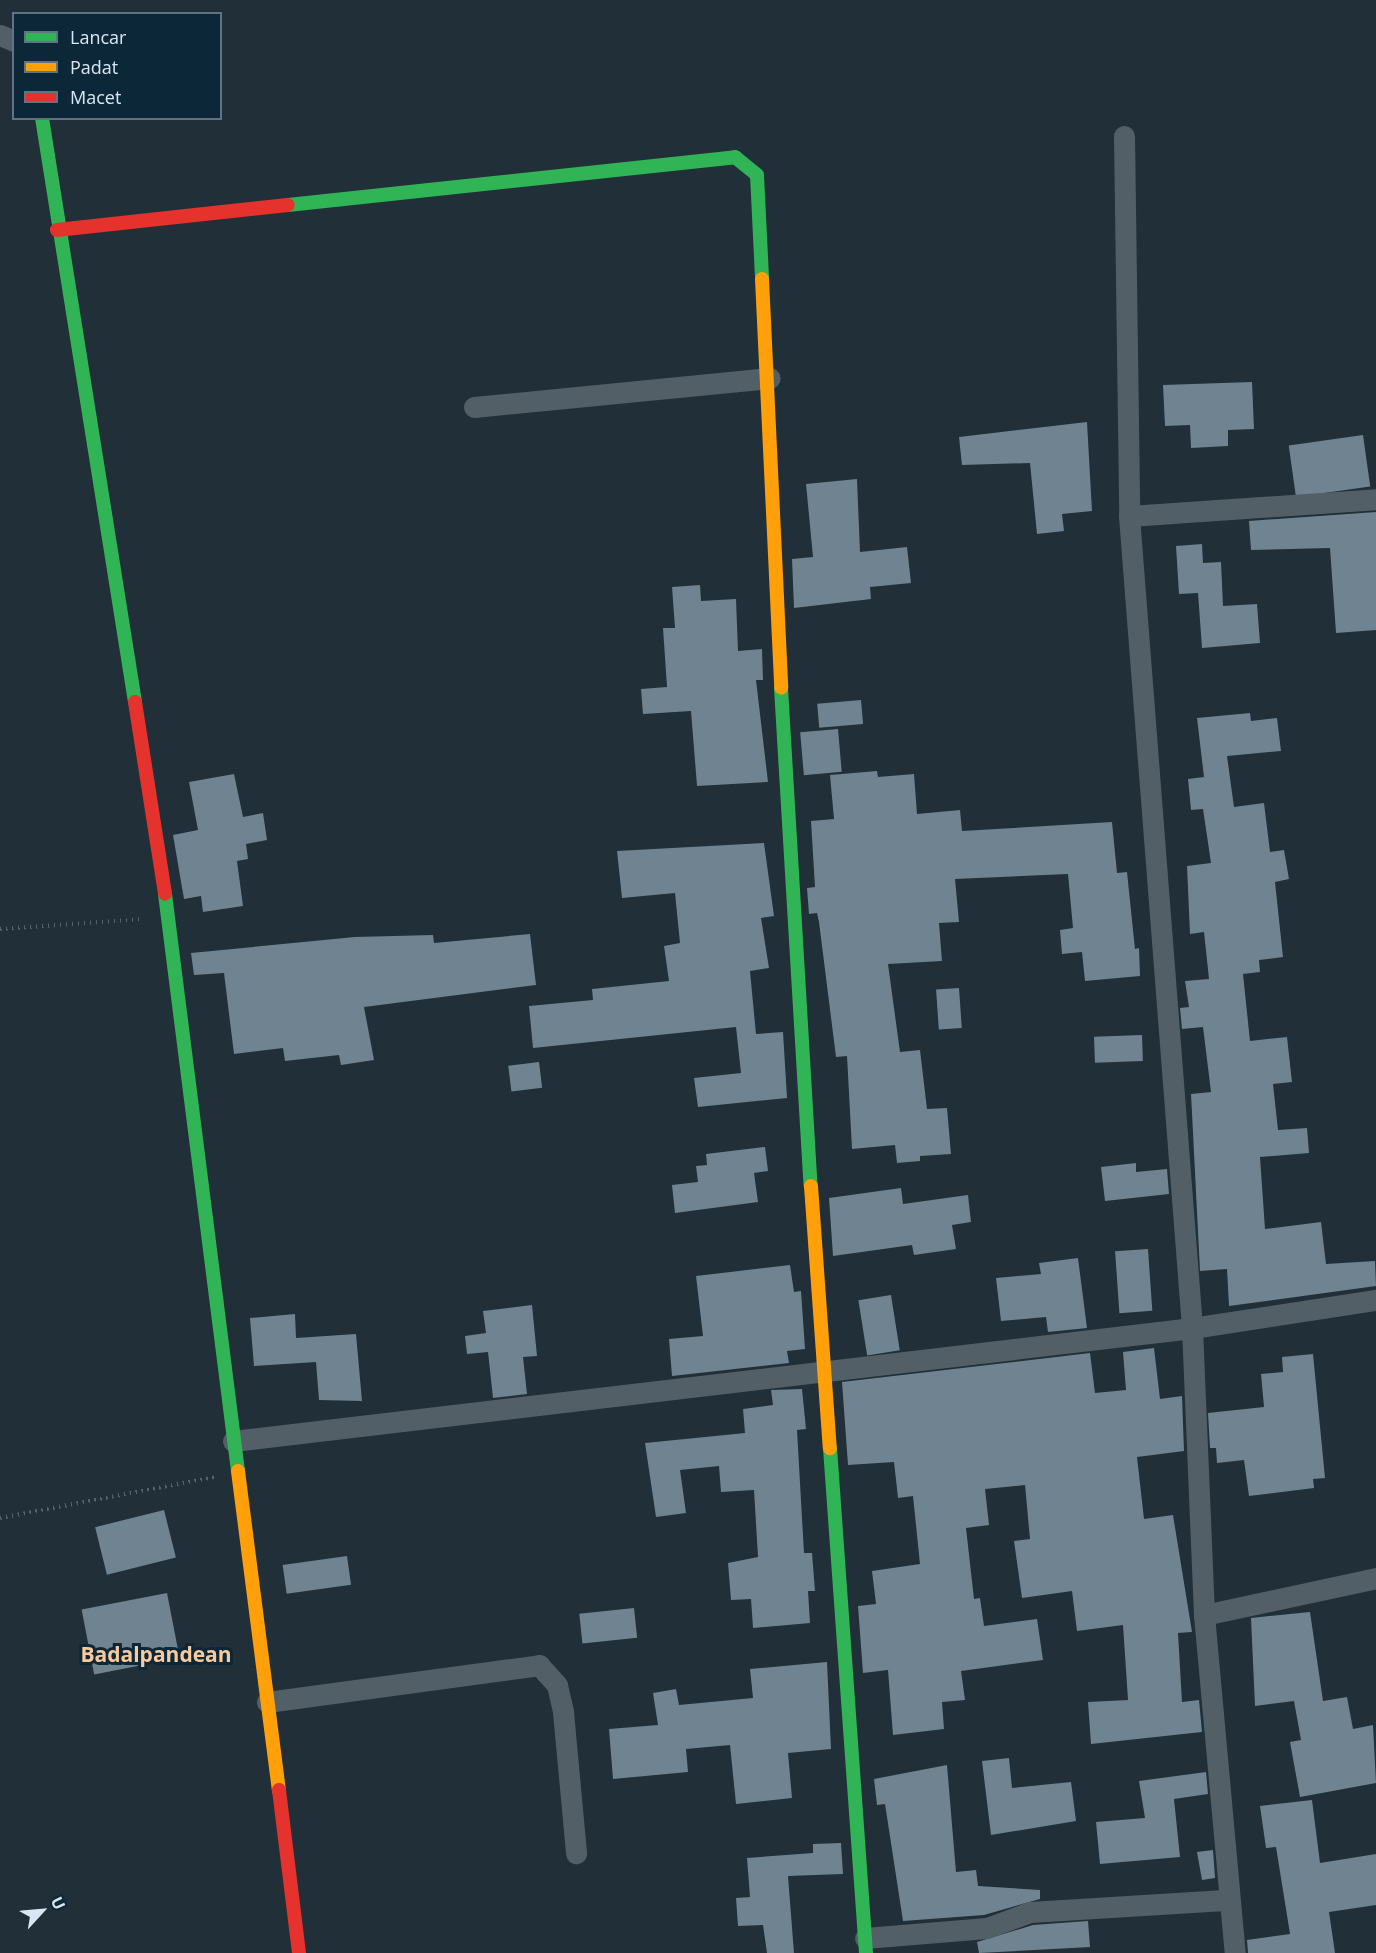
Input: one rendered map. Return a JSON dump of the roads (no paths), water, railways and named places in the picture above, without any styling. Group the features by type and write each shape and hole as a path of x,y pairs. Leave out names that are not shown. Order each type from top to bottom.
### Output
{"street":[{"path":"42,120 57,230 169,917 298,1953"},
{"path":"1124,136 1129,516 1192,1328 1204,1615 1235,1953"},
{"path":"57,230 735,157 757,175 770,378 791,907 822,1372 865,1945 987,1928 1030,1912 1229,1900"},
{"path":"474,407 770,378"},
{"path":"1129,516 1376,499"},
{"path":"234,1441 1192,1328 1376,1300"},
{"path":"1204,1615 1376,1578"},
{"path":"267,1702 539,1665 557,1685 563,1712 576,1853"}],"district":[{"name":"Badalpandean","path":"156,1654"}]}
